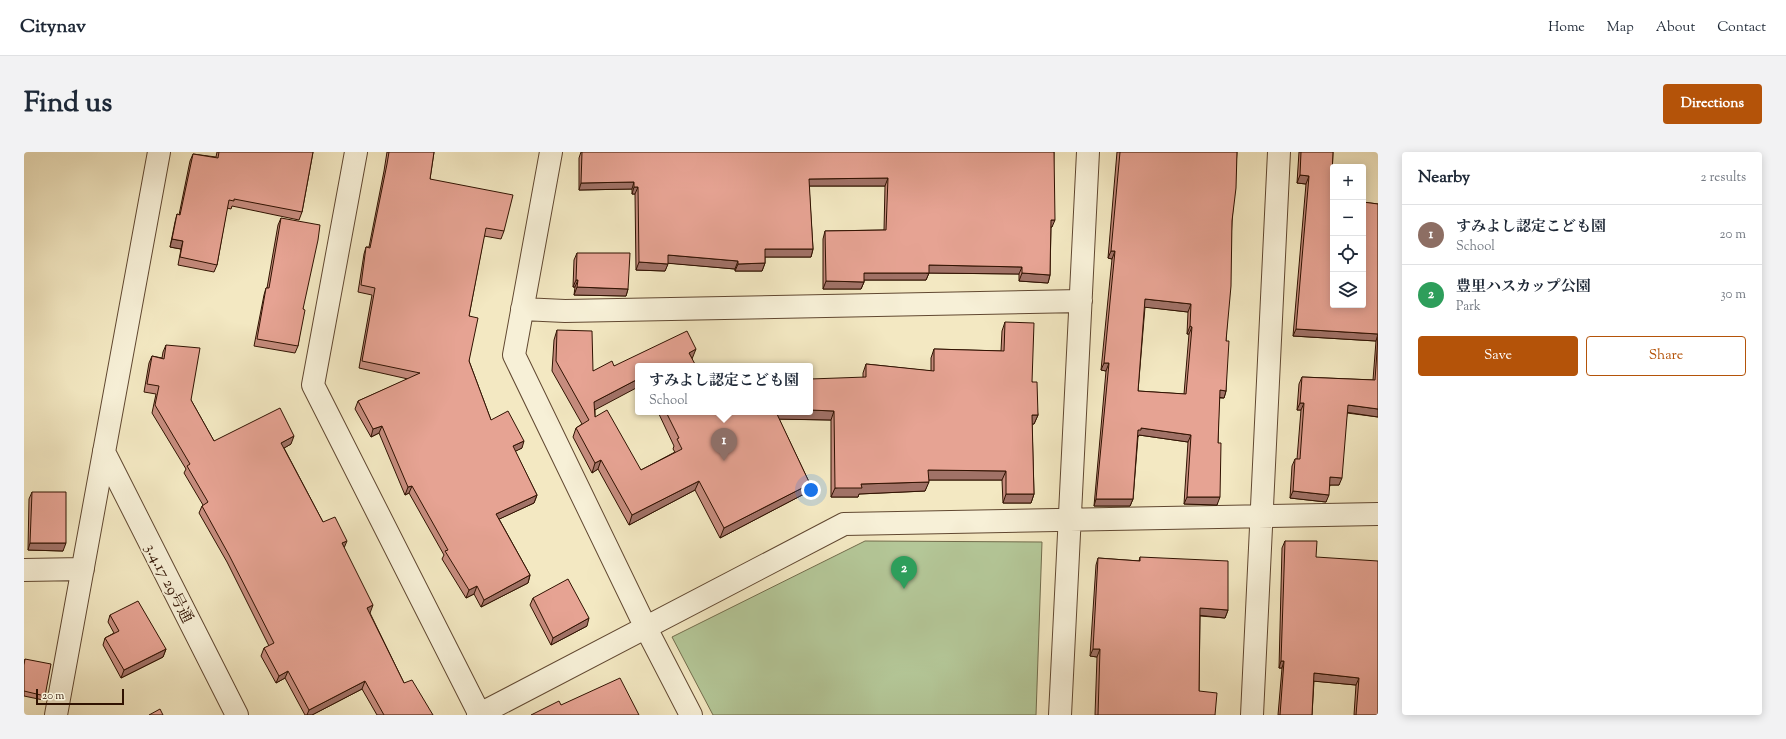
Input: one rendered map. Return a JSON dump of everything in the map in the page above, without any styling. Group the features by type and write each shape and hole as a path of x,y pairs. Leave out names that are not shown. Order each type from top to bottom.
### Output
{"street":[{"path":"56,715 159,152"},
{"path":"356,152 313,385 479,715 844,524 1378,514"},
{"path":"551,152 514,355 646,628 691,715"},
{"path":"1060,715 1088,152"},
{"path":"1252,715 1279,152"},
{"path":"522,309 565,311 1081,301"},
{"name":"3.4.17 29号通","path":"104,452 237,715"},
{"path":"24,570 83,569"}],"green space":[{"path":"865,541 1042,542 1036,715 713,715 672,637"}],"building":[{"path":"219,152 313,152 302,212 234,199 234,201 229,200 217,265 180,257 183,241 172,239 177,214 180,215 193,154 218,158"},
{"path":"389,152 434,152 430,179 513,195 504,231 486,228 469,316 478,318 469,361 491,420 508,411 524,441 513,446 537,495 496,514 530,575 484,600 477,586 469,590 445,551 448,550 412,486 408,487 382,426 373,429 358,401 420,373 362,361 375,288 361,285 366,247 370,248"},
{"path":"582,152 1054,152 1055,220 1051,220 1050,275 1022,273 1022,267 929,265 929,273 864,273 864,282 826,281 825,231 886,230 888,178 809,179 813,249 765,249 765,263 738,264 738,261 668,255 668,264 639,262 638,187 634,187 634,182 581,183"},
{"path":"1120,152 1237,152 1236,188 1232,221 1231,286 1226,341 1229,341 1226,391 1220,390 1218,443 1221,443 1220,497 1187,497 1191,435 1141,428 1141,430 1138,430 1133,499 1096,499 1109,363 1104,363 1115,251 1111,251","holes":["1145,299 1191,304 1190,326 1192,327 1186,394 1138,391"]},
{"path":"1301,152 1333,152 1332,164 1330,164 1330,308 1366,308 1366,202 1378,204 1378,334 1296,329 1309,176 1300,175"},
{"path":"281,218 320,225 303,309 305,310 298,346 257,339 266,288 269,288"},
{"path":"577,253 630,253 628,289 577,287"},
{"path":"1005,322 1034,323 1032,382 1037,382 1038,415 1032,415 1034,494 1006,494 1006,471 928,470 929,482 861,484 862,488 835,488 834,411 813,410 813,379 866,377 866,364 934,371 934,349 1004,351"},
{"path":"557,330 592,331 593,371 612,361 614,366 687,331 696,349 689,353 694,363 635,363 635,381 594,402 595,417 607,410 641,470 682,449 677,439 679,438 668,415 777,415 810,484 724,528 699,481 632,515 601,460 595,463 576,428 589,420 556,361"},
{"path":"1378,337 1378,409 1348,405 1342,478 1330,477 1329,495 1293,491 1295,459 1300,459 1304,403 1300,403 1302,377 1375,380"},
{"path":"166,345 200,348 191,400 214,441 280,408 294,436 281,443 323,522 335,517 347,541 342,543 373,605 367,608 404,683 412,680 433,715 384,715 365,681 309,710 288,671 279,676 264,648 274,643 202,506 208,502 187,466 190,464 155,405 159,386 147,384 152,356 164,359"},
{"path":"32,492 66,492 66,543 30,543"},
{"path":"1285,541 1317,541 1316,557 1378,561 1378,715 1356,715 1359,678 1314,673 1312,715 1280,715 1284,661 1281,661"},
{"path":"1140,557 1228,561 1228,610 1200,608 1199,691 1217,693 1215,715 1098,715 1100,649 1093,649 1098,558 1140,561"},
{"path":"568,579 589,618 553,638 533,598"},
{"path":"138,601 166,649 124,670 105,638 119,631 110,615"},
{"path":"25,659 51,664 45,696 24,691"},
{"path":"620,678 639,715 531,715 559,701 561,705"},
{"path":"160,709 163,715 149,715"}],"place":[{"name":"すみよし認定こども園","path":"724,461"},
{"name":"豊里ハスカップ公園","path":"904,589"}]}
